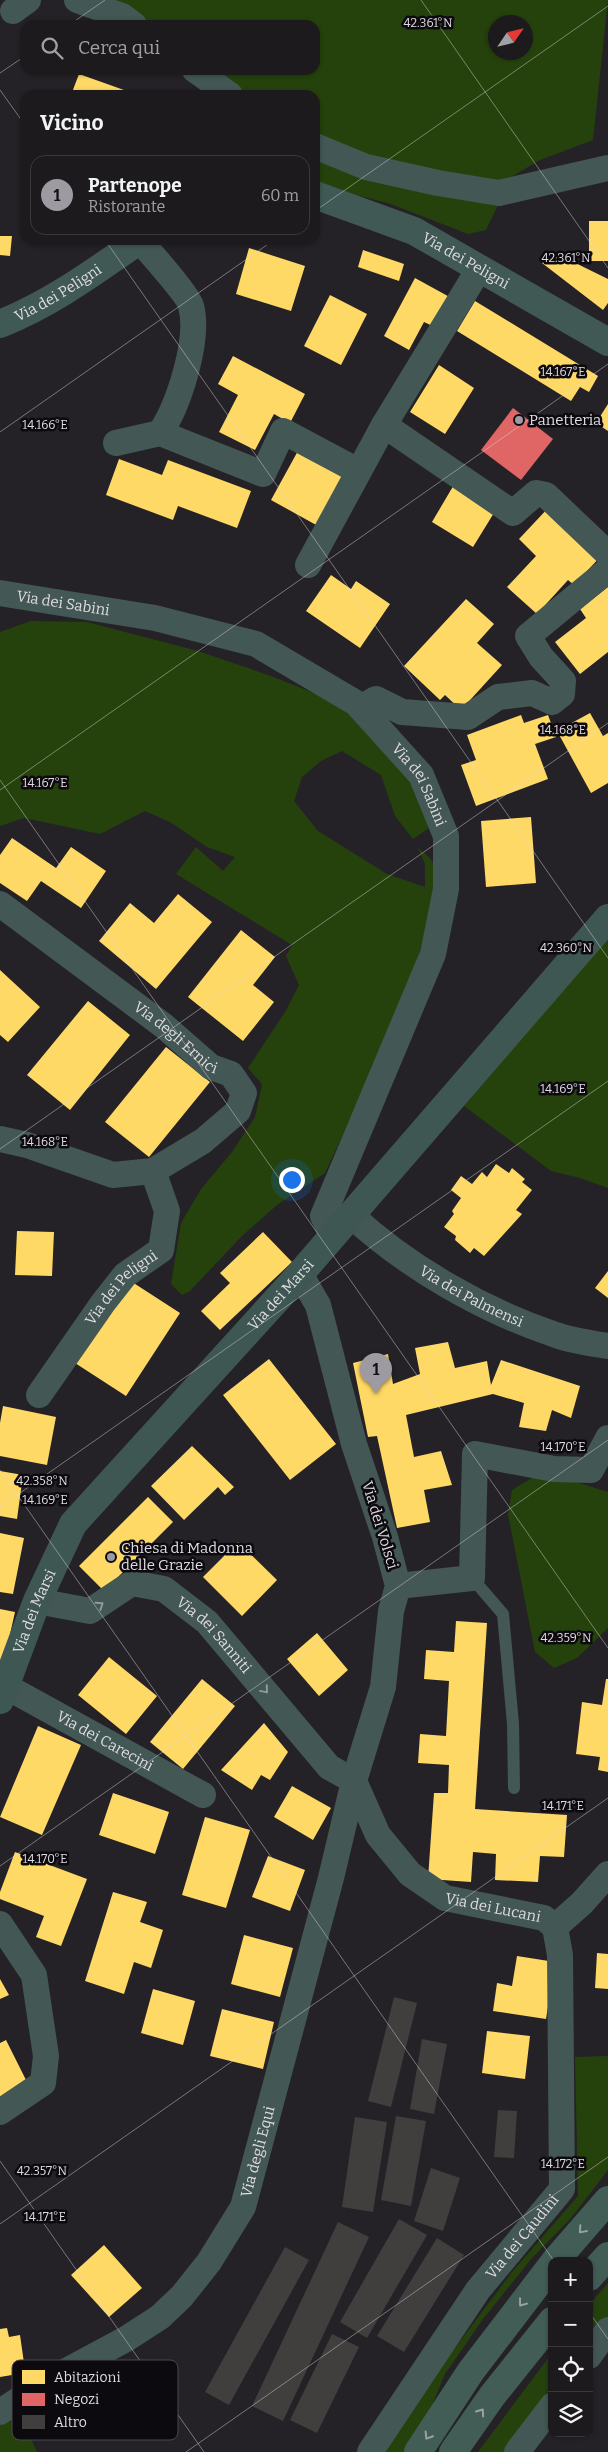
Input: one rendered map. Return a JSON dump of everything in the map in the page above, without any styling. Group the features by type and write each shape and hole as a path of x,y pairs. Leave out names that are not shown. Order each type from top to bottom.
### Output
{"highway":[{"path":"558,2257 608,2200"},
{"path":"593,2273 608,2256"},
{"path":"418,2452 471,2371 548,2270"},
{"path":"453,2452 492,2396 548,2326"}],"main road":[{"name":"Via dei Peligni","path":"320,198 414,231 608,342"},
{"name":"Via dei Peligni","path":"0,324 29,312 77,285 132,245"},
{"name":"Via dei Marsi","path":"3,1693 37,1601 73,1524 333,1237 606,922"}],"street":[{"path":"77,0 122,16 127,20"},
{"path":"203,75 223,90"},
{"path":"320,148 366,167 438,183 499,193 608,168"},
{"path":"143,245 191,305 193,350 170,419 160,433"},
{"path":"308,564 384,425 479,269"},
{"path":"384,425 513,513 536,493 546,495 608,554"},
{"path":"116,443 160,433 263,474 283,431 358,471"},
{"path":"361,708 376,698 402,712 468,717 498,697 532,693 552,702 562,694 563,680 541,657 528,636 608,570"},
{"name":"Via dei Sabini","path":"0,593 155,618 256,644 356,703 421,775 446,836 446,889 433,954 323,1216 333,1237"},
{"name":"Via degli Ernici","path":"0,904 164,1026 211,1067 231,1074 244,1092 238,1112 203,1141 153,1171 113,1175 27,1145 0,1139"},
{"name":"Via dei Peligni","path":"39,1395 103,1303 125,1275 161,1250 167,1212 153,1171"},
{"name":"Via dei Palmensi","path":"351,1215 380,1242 413,1264 502,1315 558,1336 608,1346"},
{"name":"Via dei Volsci","path":"300,1274 318,1306 354,1444 385,1537 398,1586 391,1611 383,1687 354,1781"},
{"path":"398,1586 472,1578 475,1454 554,1469 590,1470 608,1438"},
{"name":"Via dei Sanniti","path":"37,1601 90,1611 132,1583 164,1589 207,1622 329,1767 354,1781"},
{"name":"Via dei Carecini","path":"3,1693 203,1796"},
{"name":"Via dei Lucani","path":"354,1781 378,1835 410,1874 445,1898 544,1918 556,1927 582,1903 608,1874"},
{"name":"Via degli Equi","path":"87,2360 126,2339 160,2317 182,2296 208,2262 243,2207 354,1781"},
{"path":"0,1924 34,1975 46,2056 43,2083 0,2112"},
{"name":"Via dei Caudini","path":"370,2452 478,2290 562,2189 560,1956 556,1927"},
{"path":"593,2351 608,2330"},
{"name":"Via degli Equi","path":"0,2412 12,2404"},
{"path":"517,2452 548,2411"}],"lane":[{"path":"472,1578 503,1614 513,1724 514,1788"}],"green space":[{"path":"98,0 608,0 593,140 540,160 501,183 498,205 486,230 468,234 388,203 320,186 320,90 243,90 223,75 320,75 320,20 132,20"},
{"path":"31,621 87,622 198,651 271,676 336,702 366,728 404,767 429,828 413,839 395,816 381,775 342,751 321,761 302,777 294,801 318,831 387,874 425,887 425,864 418,848 430,858 439,874 437,900 397,1019 325,1173 277,1205 242,1236 190,1291 182,1295 171,1284 181,1223 201,1189 232,1152 255,1117 262,1084 248,1068 285,1012 299,985 286,956 292,945 176,874 196,847 223,871 235,857 207,847 170,822 145,811 100,834 24,818 0,826 0,632"},
{"path":"608,937 608,1188 580,1178 551,1171 464,1106"},
{"path":"537,1475 570,1480 608,1492 608,1628 577,1658 554,1668 535,1652 508,1514 512,1490"},
{"path":"608,2056 608,2170 571,2218 532,2258 483,2319 445,2374 428,2415 405,2452 377,2452 512,2272 578,2196 575,2057"},
{"path":"608,2283 608,2320 593,2340 593,2302"},
{"path":"548,2358 548,2403 512,2452 478,2452"},
{"path":"12,2415 12,2440 32,2440 37,2452 0,2452 0,2424"}],"building: Abitazioni":[{"path":"79,75 82,75 124,90 73,90"},
{"path":"589,221 608,221 608,261 589,261"},
{"path":"0,236 12,236 10,256 0,255"},
{"path":"249,248 305,266 291,311 236,294"},
{"path":"363,250 404,264 399,281 358,267"},
{"path":"553,252 608,279 608,303 603,310 542,263"},
{"path":"415,278 455,300 439,329 424,322 409,350 384,336"},
{"path":"330,295 367,314 341,365 304,346"},
{"path":"475,301 598,376 589,392 580,387 571,401 457,331"},
{"path":"233,356 305,394 290,423 274,414 255,450 219,432 238,395 218,384"},
{"path":"439,365 474,388 445,434 410,412"},
{"path":"608,404 608,431 596,423"},
{"path":"299,449 346,475 318,526 271,500"},
{"path":"119,459 162,475 168,460 251,491 237,528 178,506 173,520 106,495"},
{"path":"455,483 497,508 473,547 432,522"},
{"path":"550,506 602,555 574,585 568,580 537,614 507,587 536,556 519,539"},
{"path":"331,575 351,589 356,581 390,604 360,648 306,611"},
{"path":"608,587 608,652 580,674 555,642 586,618 580,609"},
{"path":"466,599 494,624 477,643 502,665 461,710 445,695 440,700 404,666"},
{"path":"590,713 603,736 608,733 608,783 591,793 557,731"},
{"path":"521,715 524,723 548,715 556,737 535,744 548,779 476,806 461,765 476,760 467,735"},
{"path":"531,817 536,883 486,887 481,821"},
{"path":"12,838 56,868 71,847 106,871 81,908 41,881 27,901 0,883 0,855"},
{"path":"178,894 212,922 156,989 99,941 130,903 154,923"},
{"path":"241,930 275,957 253,985 274,1002 243,1041 188,997"},
{"path":"0,970 40,1007 8,1042 0,1035"},
{"path":"88,1001 130,1035 70,1110 27,1075"},
{"path":"166,1047 210,1082 149,1157 105,1122"},
{"path":"496,1164 509,1173 512,1168 525,1179 522,1182 532,1190 516,1210 522,1214 484,1256 474,1248 470,1253 455,1240 456,1236 444,1227 454,1214 452,1211 461,1198 451,1190 461,1176 472,1184 482,1172 487,1177"},
{"path":"17,1231 54,1232 52,1276 15,1275"},
{"path":"263,1232 292,1262 220,1330 201,1311 230,1283 220,1273"},
{"path":"608,1271 608,1298 595,1288"},
{"path":"129,1280 180,1313 126,1396 75,1363"},
{"path":"448,1342 455,1368 487,1361 491,1385 501,1360 580,1386 571,1418 552,1410 546,1431 519,1427 524,1403 493,1394 406,1415 414,1457 441,1451 452,1485 424,1490 430,1522 397,1528 377,1436 368,1437 353,1363 388,1354 393,1384 420,1374 415,1348"},
{"path":"269,1359 336,1444 290,1480 223,1395"},
{"path":"3,1406 56,1417 47,1465 0,1456 0,1423"},
{"path":"192,1446 234,1487 225,1495 218,1487 184,1520 151,1486"},
{"path":"0,1471 23,1475 17,1519 0,1516"},
{"path":"148,1497 173,1522 104,1591 79,1566"},
{"path":"0,1533 24,1538 13,1594 0,1592"},
{"path":"238,1542 277,1580 242,1616 203,1577"},
{"path":"0,1609 15,1612 4,1661 0,1661"},
{"path":"456,1621 487,1623 475,1809 567,1815 564,1857 540,1856 538,1882 495,1880 496,1854 473,1852 471,1882 428,1879 434,1793 448,1793 449,1765 418,1763 420,1734 446,1736 449,1681 424,1679 426,1650 454,1652"},
{"path":"317,1633 348,1670 319,1696 287,1659"},
{"path":"109,1657 157,1696 126,1734 78,1695"},
{"path":"202,1679 235,1706 183,1769 150,1742"},
{"path":"606,1679 608,1679 608,1772 598,1770 600,1757 576,1754 582,1702 602,1705"},
{"path":"264,1723 288,1752 270,1780 261,1775 252,1790 221,1770"},
{"path":"38,1726 81,1745 42,1835 0,1817"},
{"path":"292,1786 331,1808 313,1840 274,1817"},
{"path":"113,1793 169,1812 155,1854 99,1835"},
{"path":"205,1817 250,1830 226,1908 182,1895"},
{"path":"15,1852 87,1879 61,1946 36,1937 44,1916 0,1899 0,1892"},
{"path":"268,1856 305,1870 290,1911 252,1897"},
{"path":"113,1892 147,1902 140,1922 163,1930 151,1968 134,1962 124,1994 85,1981"},
{"path":"244,1935 293,1948 280,1997 231,1984"},
{"path":"597,1953 608,1954 608,1989 595,1988"},
{"path":"517,1956 555,1962 546,2019 493,2011 497,1983 512,1986"},
{"path":"0,1979 9,1995 0,1999"},
{"path":"153,1989 195,2001 183,2045 141,2033"},
{"path":"222,2009 274,2022 263,2069 210,2056"},
{"path":"487,2031 530,2036 525,2079 482,2073"},
{"path":"6,2040 29,2086 0,2101 0,2043"},
{"path":"104,2245 142,2288 109,2317 71,2275"},
{"path":"7,2328 9,2337 20,2335 24,2360 12,2360 12,2375 0,2377 0,2329"}],"building: Negozi":[{"path":"513,408 553,439 521,480 481,450"}],"building: Altro":[{"path":"394,1997 417,2003 391,2107 368,2101"},
{"path":"422,2039 447,2044 434,2114 410,2109"},
{"path":"498,2110 517,2111 514,2158 494,2157"},
{"path":"396,2116 426,2121 411,2206 381,2200"},
{"path":"355,2117 387,2122 373,2212 342,2207"},
{"path":"431,2168 460,2178 443,2231 414,2221"},
{"path":"399,2219 427,2235 367,2338 340,2322"},
{"path":"338,2222 369,2237 283,2421 252,2406"},
{"path":"437,2238 464,2255 404,2352 377,2336"},
{"path":"285,2247 309,2260 229,2405 205,2392"},
{"path":"332,2334 359,2347 317,2433 290,2420"}],"place":[{"name":"Panetteria","path":"519,420"},
{"name":"Partenope","path":"376,1394"},
{"name":"Chiesa di Madonna delle Grazie","path":"111,1557"}]}
